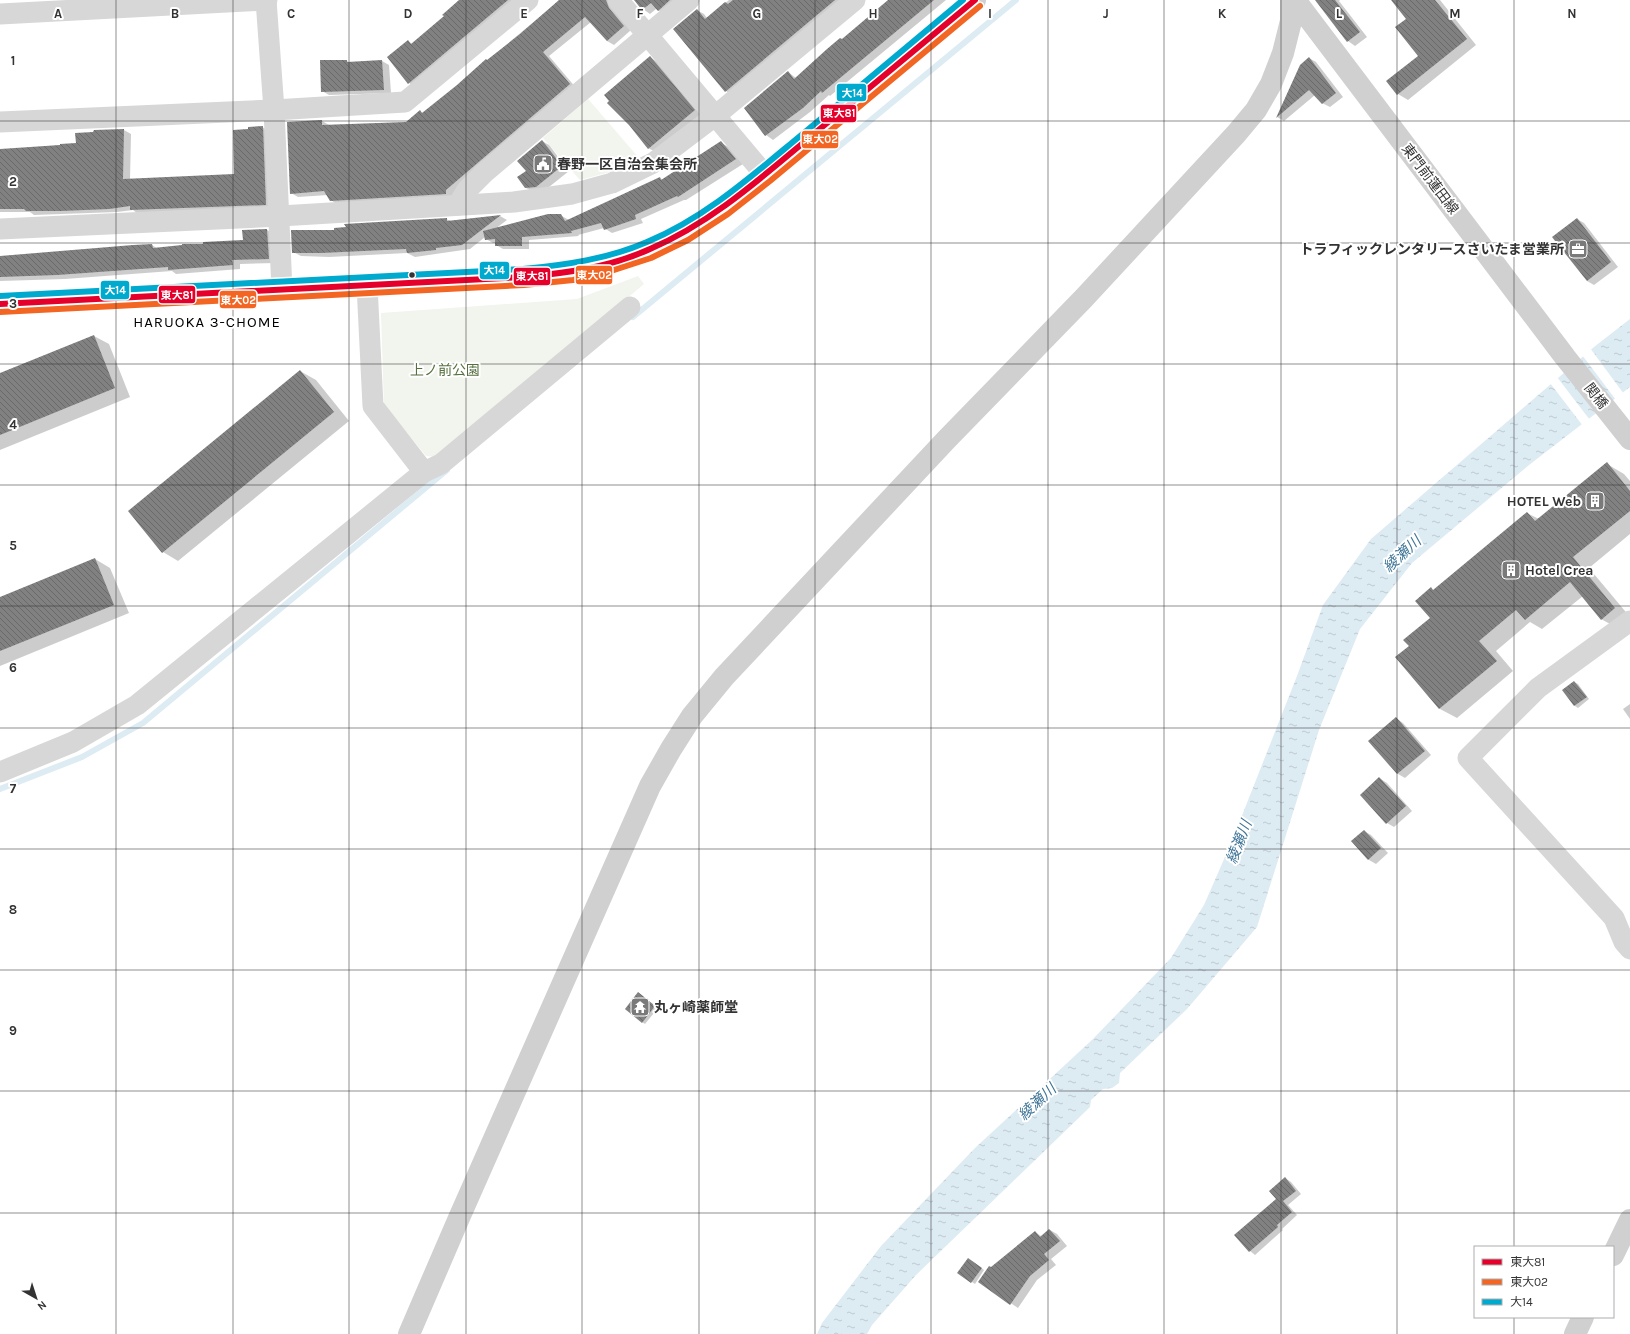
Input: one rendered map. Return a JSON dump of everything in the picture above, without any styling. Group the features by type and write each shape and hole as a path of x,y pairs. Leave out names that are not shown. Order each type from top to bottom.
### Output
{"street":[{"path":"0,14 266,0 280,216 282,290"},
{"path":"0,122 274,110 404,102 528,0"},
{"path":"618,0 765,175"},
{"path":"458,205 467,190 484,172 689,0"},
{"path":"0,229 280,216 514,202 572,194 612,183 653,163 715,116 855,0"},
{"path":"0,304 524,277 572,272 609,263 649,250 684,233 723,208 765,175 975,0"},
{"path":"409,1334 650,786 692,716 724,677 946,440 1089,292 1231,140 1256,110 1271,84 1283,53 1291,21 1291,0"},
{"name":"東門前蓮田線","path":"1295,0 1565,357"},
{"path":"367,286 373,406 424,472"},
{"path":"0,772 73,742 137,705 424,472 441,464 630,307"},
{"name":"関橋","path":"1565,357 1628,437"},
{"path":"1630,621 1538,688 1468,758 1614,918 1624,942 1630,949"},
{"path":"1614,1253 1630,1220"},
{"path":"1575,1334 1583,1318"}],"green space":[{"path":"588,99 638,157 610,172 580,180 543,138"},
{"name":"上ノ前公園","path":"638,276 644,284 437,457 426,456 384,405 381,313 577,299"}],"water":[{"name":"綾瀬川","path":"1630,319 1630,387 1529,465 1412,563 1360,629 1319,730 1257,927 1187,1009 1120,1073 1119,1083 1112,1088 1103,1089 1091,1100 1090,1107 916,1275 872,1325 867,1334 817,1334 822,1323 881,1246 975,1148 1093,1039 1171,958 1204,905 1232,841 1297,676 1323,605 1371,539 1594,347"}],"pier":[{"path":"1590,348 1624,394 1616,400 1582,355"},
{"path":"1557,377 1590,420 1583,426 1550,383"}],"building":[{"path":"459,0 508,0 408,84 387,57 408,40 411,44 444,16 442,15"},
{"path":"559,0 606,0 609,8 624,26 607,41 585,17 543,52 570,84 446,190 446,194 330,201 324,191 290,194 287,122 322,120 322,125 406,122 420,110 422,113 486,59 487,60 520,34"},
{"path":"634,0 670,0 658,11 651,3 642,10"},
{"path":"733,0 835,0 725,92 673,29 697,9 705,19 725,2 728,4"},
{"path":"888,0 934,0 822,93 821,91 803,108 765,136 744,108 788,71 794,79 840,38 842,39"},
{"path":"1315,0 1335,0 1360,32 1347,42"},
{"path":"1391,0 1435,0 1467,39 1397,95 1386,81 1418,56 1395,27 1406,19"},
{"path":"650,56 695,110 648,149 629,125 607,103 609,101 604,95"},
{"path":"1309,57 1336,93 1322,104 1309,90 1276,118 1300,65"},
{"path":"320,60 347,60 347,62 382,60 384,90 321,92"},
{"path":"263,126 266,205 130,210 130,206 109,209 61,211 0,209 0,149 76,143 75,133 93,132 94,130 124,129 123,179 234,174 233,130"},
{"path":"542,140 562,166 536,187 525,188 517,177 526,171 517,161"},
{"path":"721,141 736,159 678,197 677,196 635,215 636,219 604,230 601,223 571,231 572,233 522,237 522,246 495,246 495,239 485,240 483,231 548,214 561,214 565,221 660,177 661,180"},
{"path":"501,215 462,245 436,248 436,250 407,253 406,249 292,253 291,230 334,230 334,228 346,227 344,224 447,218 447,221"},
{"path":"1577,218 1611,262 1587,281 1552,237"},
{"path":"267,229 269,259 232,260 233,265 168,270 168,267 57,275 0,277 0,256 133,245 152,244 153,248 182,244 203,244 203,242 243,240 242,230"},
{"path":"94,335 115,388 0,435 0,373"},
{"path":"300,370 334,412 162,553 128,511"},
{"path":"1607,462 1630,491 1630,511 1573,557 1615,608 1601,620 1570,582 1525,620 1516,610 1479,641 1497,661 1439,709 1395,657 1409,646 1403,640 1430,618 1415,601 1431,587 1433,590 1527,512 1535,521"},
{"path":"95,558 114,605 0,651 0,597"},
{"path":"1574,681 1587,697 1574,706 1562,690"},
{"path":"1396,717 1425,751 1397,774 1368,741"},
{"path":"1379,777 1406,806 1386,824 1360,795"},
{"path":"1364,830 1381,848 1368,860 1351,841"},
{"name":"丸ヶ崎薬師堂","path":"638,992 655,1006 642,1023 625,1009"},
{"path":"1285,1177 1296,1191 1283,1201 1292,1212 1277,1225 1278,1227 1249,1252 1234,1235 1276,1199 1269,1191"},
{"path":"1049,1229 1060,1241 1044,1254 1049,1260 1030,1276 1010,1305 978,1282 989,1266 991,1267 1035,1231 1040,1237"},
{"path":"968,1258 982,1268 971,1283 957,1273"}],"waterway":[{"path":"633,317 1016,0"},
{"path":"0,789 82,757 143,723 447,470"}],"transit line":[{"name":"大14","path":"0,296 523,269 570,263 617,253 669,232 690,220 730,193 963,0"},
{"name":"東大81","path":"0,304 524,277 604,265 650,249 695,226 716,212 737,197 975,0"},
{"name":"東大02","path":"0,312 524,285 573,280 611,271 651,258 688,240 728,214 770,181 980,6"}],"place":[{"name":"春野一区自治会集会所","path":"543,164"},
{"name":"トラフィックレンタリースさいたま営業所","path":"1578,249"},
{"name":"HOTEL Web","path":"1595,501"},
{"name":"Hotel Crea","path":"1511,570"},
{"name":"丸ヶ崎薬師堂","path":"640,1007"}],"district":[{"name":"HARUOKA 3-CHOME","path":"207,322"}]}
